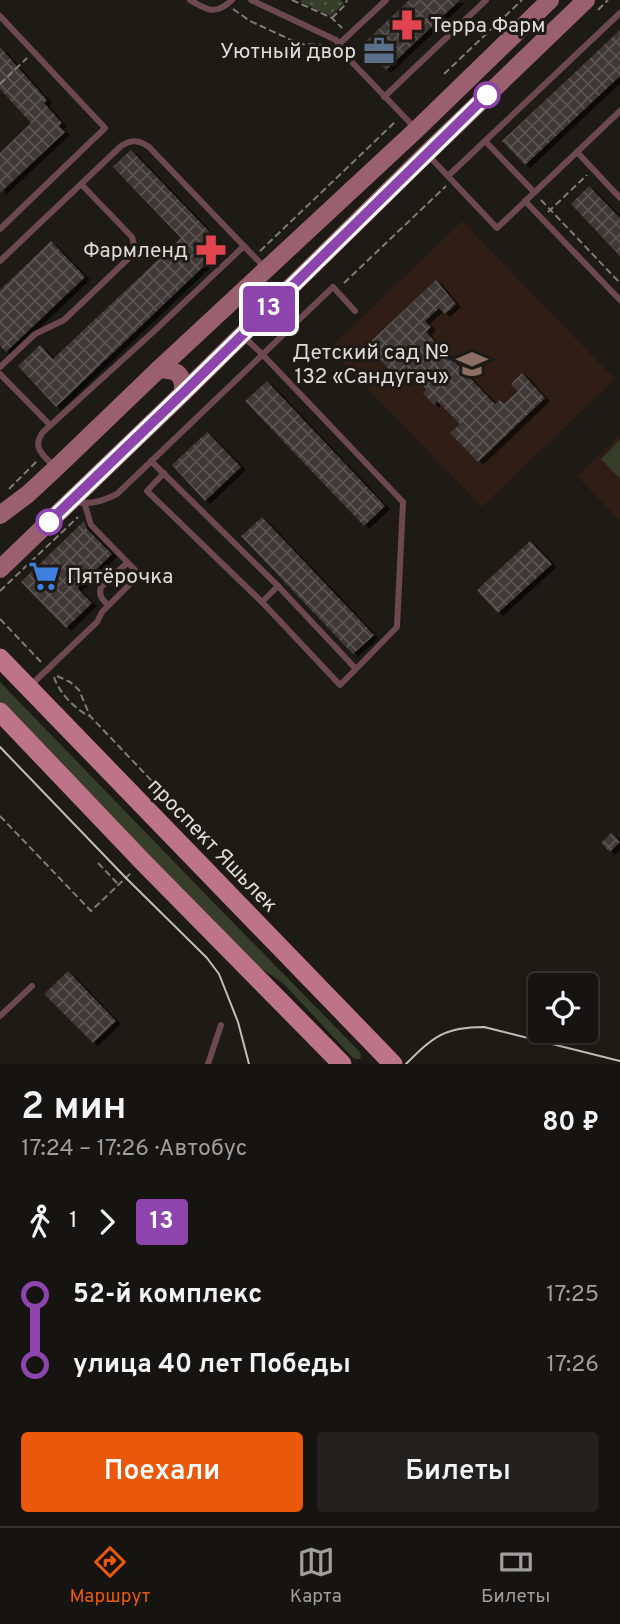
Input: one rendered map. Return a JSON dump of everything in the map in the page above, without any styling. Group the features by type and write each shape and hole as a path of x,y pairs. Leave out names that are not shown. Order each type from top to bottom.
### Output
{"main road":[{"name":"проспект Яшьлек","path":"0,658 376,1056 393,1064"},
{"path":"0,712 342,1064"}],"street":[{"path":"2,509 50,461 159,369 260,263 416,130 550,0"},
{"path":"0,569 80,497 426,154 586,0"},
{"path":"159,369 178,373 183,382 183,393"}],"lane":[{"path":"190,0 207,10 215,10 229,2"},
{"path":"251,0 331,37 416,130"},
{"path":"339,44 386,0"},
{"path":"384,97 486,0"},
{"path":"448,176 620,13"},
{"path":"0,16 105,128 0,229"},
{"path":"426,154 497,228 620,111"},
{"path":"485,141 534,192"},
{"path":"0,261 121,146 128,142 142,142 149,146 260,263"},
{"path":"576,152 620,198"},
{"path":"0,367 35,334 64,320 132,255 135,249 132,237 81,184"},
{"path":"525,201 620,300"},
{"path":"50,461 38,449 38,437 244,246"},
{"path":"80,497 99,502 117,494 333,287 355,311"},
{"path":"164,473 147,491 262,602 340,685 397,627 402,502 242,335"},
{"path":"0,374 50,425"},
{"path":"151,460 278,586 356,669"},
{"path":"29,688 97,622 102,611 136,577 136,571 91,525 88,509 80,497"},
{"path":"108,606 100,595 101,587 127,563"},
{"path":"262,602 278,586"},
{"path":"0,1016 32,986"},
{"path":"208,1064 221,1025"}],"path":[{"path":"292,0 300,1 332,18 349,35"},
{"path":"332,18 347,0"},
{"path":"444,74 522,0"},
{"path":"229,2 244,18 300,44 339,44"},
{"path":"0,84 34,51"},
{"path":"260,263 402,115"},
{"path":"542,218 593,169"},
{"path":"534,192 620,283"},
{"path":"6,492 50,461"},
{"path":"0,620 45,665"},
{"path":"90,716 81,712 57,686 53,674 79,690 90,716 188,819"},
{"path":"0,816 91,911 133,872"},
{"path":"98,863 119,885"}],"shaded area":[{"name":"Детский сад № 132 «Сандугач»","path":"462,221 615,379 482,507 329,349"},
{"path":"620,435 620,521 577,476"}],"green space":[{"path":"341,0 344,3 331,16 300,2"},
{"path":"620,440 620,479 601,459"},
{"path":"0,682 359,1051 360,1059 353,1058 283,983 253,963 0,703"}],"building":[{"path":"409,0 460,0 386,70 362,45"},
{"path":"620,30 620,76 525,165 502,141"},
{"path":"0,47 47,100 44,103 62,123 59,126 65,132 0,193 0,153 31,123 0,89"},
{"path":"131,150 224,247 56,407 18,366 40,345 53,359 181,238 113,167"},
{"path":"589,186 620,218 620,256 571,204"},
{"path":"51,241 85,277 6,352 0,346 0,290"},
{"path":"436,280 456,304 445,314 439,308 425,321 431,327 426,332 495,404 500,400 504,404 518,391 511,384 522,373 545,398 478,462 450,433 460,424 437,401 434,405 423,393 426,389 406,368 396,377 367,345"},
{"path":"267,381 385,506 364,526 245,401"},
{"path":"207,432 241,467 205,501 172,465"},
{"path":"262,517 374,635 353,654 241,536"},
{"path":"84,521 87,529 112,554 77,588 92,603 66,628 21,582"},
{"path":"530,541 552,564 498,613 477,590"},
{"path":"611,833 620,842 610,852 601,843"},
{"path":"68,971 116,1021 93,1043 44,994"}],"tram line":[{"path":"0,747 207,958 219,974 238,1022 249,1064"},
{"path":"406,1064 440,1035 470,1027 484,1027 620,1061"}],"bus line":[{"name":"13","path":"49,522 487,95"}],"place":[{"name":"Терра Фарм","path":"407,25"},
{"name":"Уютный двор","path":"379,51"},
{"name":"Фармленд","path":"211,250"},
{"name":"Детский сад № 132 «Сандугач»","path":"472,364"},
{"name":"Пятёрочка","path":"44,576"}]}
